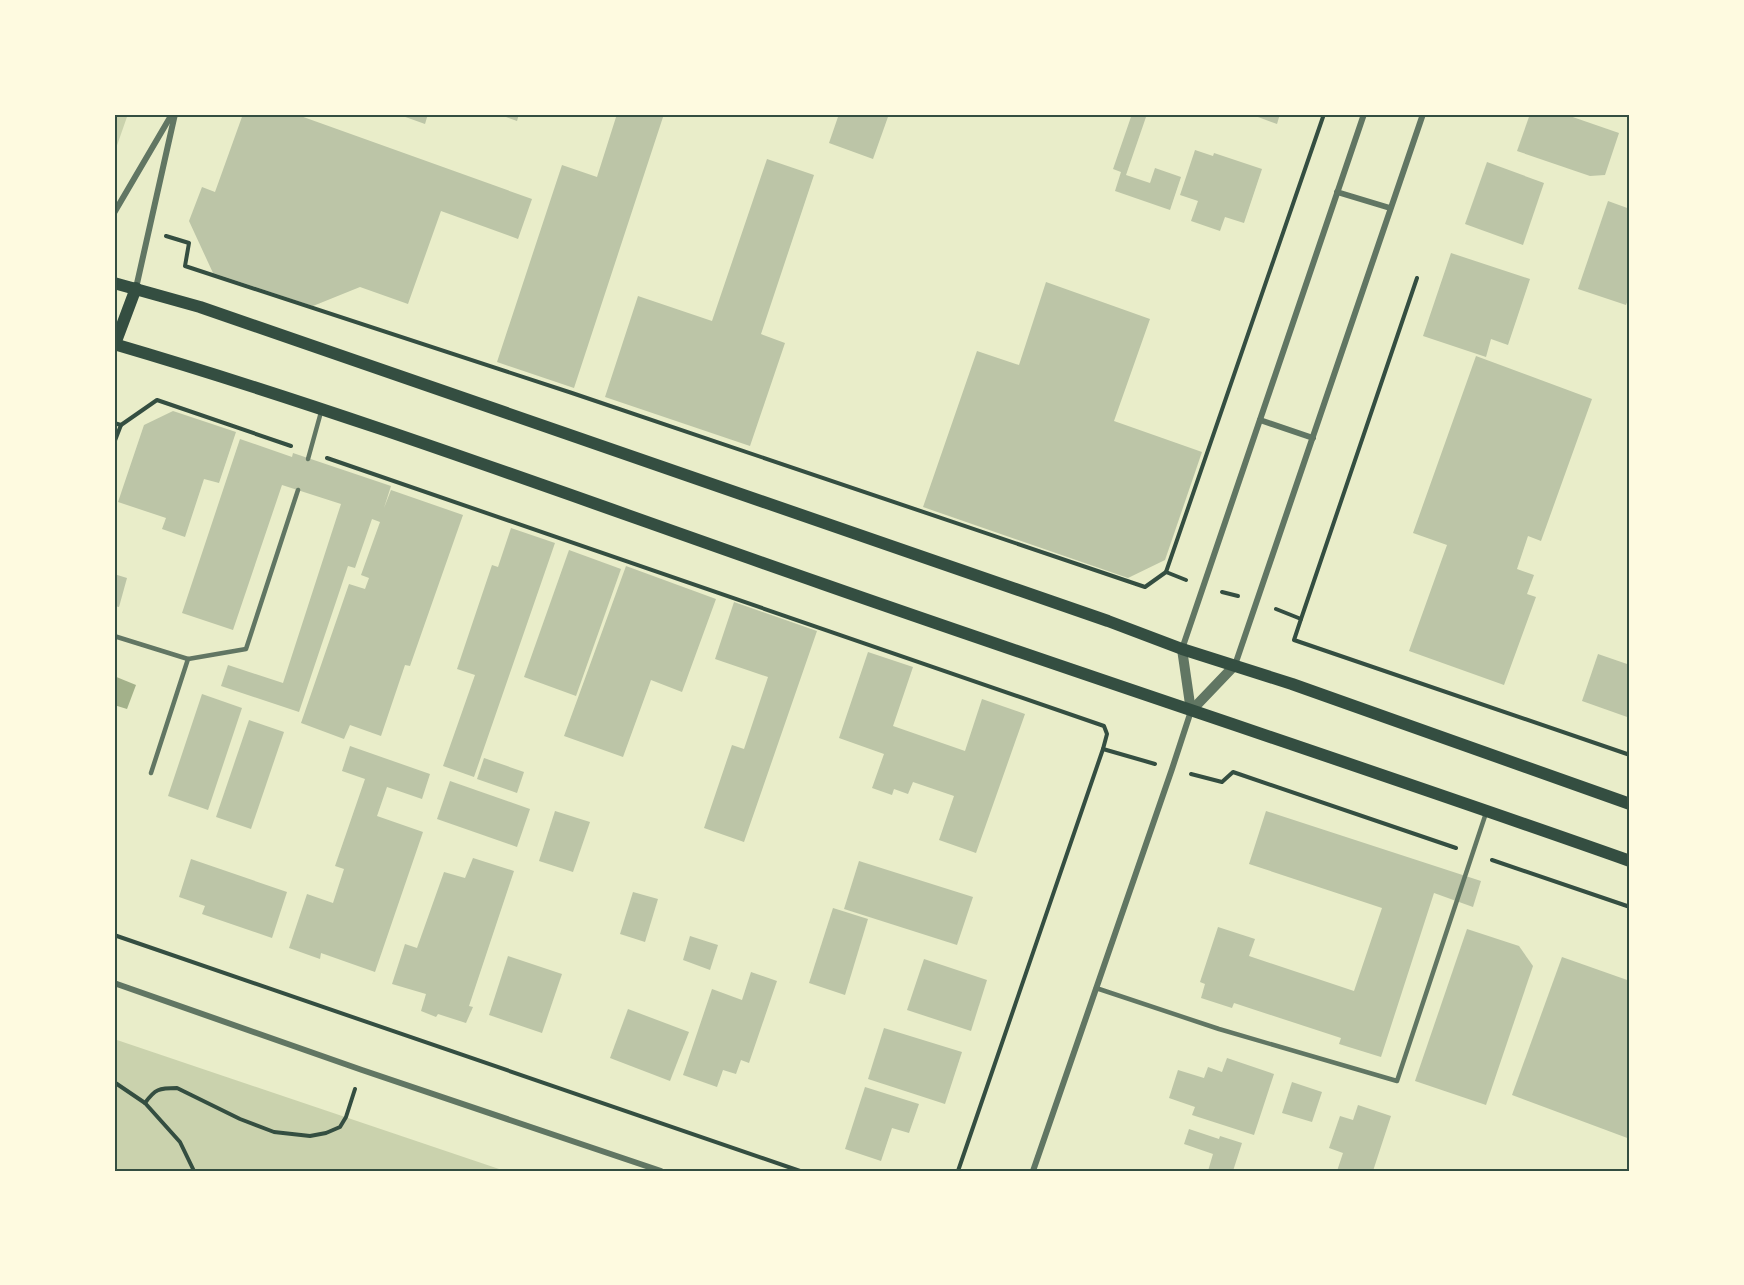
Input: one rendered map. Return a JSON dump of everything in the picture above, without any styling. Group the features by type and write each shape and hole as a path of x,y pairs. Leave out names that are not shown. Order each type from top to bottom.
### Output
{"main road":[{"path":"114,283 183,301 1630,804"},
{"path":"136,288 114,345 207,371 322,409 1630,861"}],"street":[{"path":"114,213 173,114"},
{"path":"136,288 150,231 173,114"},
{"path":"1191,711 1182,649 1364,114"},
{"path":"1033,1171 1191,711 1235,665 1423,114"},
{"path":"1337,192 1390,208"},
{"path":"1260,420 1312,438"},
{"path":"114,983 661,1171"}],"lane":[{"path":"308,459 322,409"},
{"path":"114,636 188,658 246,649 297,490"},
{"path":"151,773 188,658"},
{"path":"1096,988 1219,1029 1397,1081 1487,810"}],"path":[{"path":"150,231 189,243 185,266 594,400 1145,587 1166,572"},
{"path":"114,443 121,424 157,400 1104,726 1107,734 1103,749 958,1171"},
{"path":"114,423 121,424"},
{"path":"1300,619 1294,640 1630,755"},
{"path":"1103,749 1222,782 1233,771 1630,907"},
{"path":"114,935 800,1171"},
{"path":"145,1103 153,1091 177,1088 240,1119 274,1132 310,1136 340,1127 346,1117 362,1070"},
{"path":"114,1082 145,1103 180,1142 194,1171"}],"shaded area":[{"path":"114,114 128,114 114,154"},
{"path":"114,676 136,685 127,709 114,705"},
{"path":"114,1039 505,1171 114,1171"}],"building":[{"path":"243,114 295,114 532,199 518,239 441,211 408,304 360,287 313,306 213,273 189,221 202,187 215,192"},
{"path":"397,114 428,114 425,124"},
{"path":"498,114 519,114 517,121"},
{"path":"617,114 664,114 574,388 497,362 562,165 597,177"},
{"path":"839,114 889,114 873,159 829,143"},
{"path":"1132,114 1146,117 1126,175 1150,183 1155,168 1181,177 1170,210 1115,191 1121,172 1113,169"},
{"path":"1250,114 1280,114 1277,124"},
{"path":"1530,114 1564,114 1619,133 1605,175 1590,176 1517,151"},
{"path":"1195,150 1213,156 1214,153 1262,169 1244,223 1225,217 1220,231 1191,221 1198,201 1180,195"},
{"path":"767,159 814,175 761,334 785,343 750,446 605,397 638,296 712,321"},
{"path":"1487,162 1544,183 1523,245 1465,224"},
{"path":"1608,201 1630,209 1630,294 1626,305 1578,289"},
{"path":"1451,253 1530,279 1508,345 1491,339 1486,357 1423,336"},
{"path":"1046,282 1150,319 1114,421 1202,452 1165,560 1128,578 923,507 977,351 1019,365"},
{"path":"1476,356 1592,399 1541,541 1528,536 1517,569 1534,575 1527,594 1536,597 1504,685 1409,651 1447,545 1413,533"},
{"path":"173,411 236,432 219,483 204,479 185,537 162,529 166,518 118,502 144,425"},
{"path":"240,439 292,457 293,453 391,486 384,508 391,490 463,515 410,666 405,665 381,736 350,725 344,739 301,723 349,584 365,589 369,578 361,575 380,522 372,519 355,568 348,566 299,712 221,686 228,665 283,683 341,504 282,485 233,630 182,613"},
{"path":"511,528 555,543 474,777 443,766 475,675 457,669 492,565 498,567"},
{"path":"569,550 621,569 576,696 524,677"},
{"path":"626,566 716,599 682,692 651,680 623,757 564,736"},
{"path":"114,574 127,578 119,607 114,606"},
{"path":"734,602 817,631 744,842 704,828 732,745 744,749 768,677 715,659"},
{"path":"868,652 913,667 893,726 965,751 982,699 1025,714 976,853 939,840 954,796 913,782 908,794 894,789 892,795 872,788 884,754 839,738"},
{"path":"1598,654 1630,665 1630,718 1582,701"},
{"path":"202,694 242,708 208,810 168,796"},
{"path":"249,720 284,732 251,829 216,817"},
{"path":"350,746 430,774 422,799 387,787 377,816 423,832 375,972 321,953 320,959 289,948 307,894 333,903 344,869 335,866 365,779 342,771"},
{"path":"484,758 524,772 517,793 477,779"},
{"path":"450,781 530,809 517,847 437,819"},
{"path":"555,811 590,822 573,872 539,861"},
{"path":"1266,811 1481,881 1473,907 1434,893 1381,1057 1339,1044 1341,1038 1234,1003 1232,1008 1201,998 1205,984 1200,982 1218,927 1255,939 1249,956 1354,991 1382,908 1249,864"},
{"path":"473,858 514,871 469,1006 473,1007 466,1023 438,1014 436,1017 421,1011 426,994 392,984 405,944 417,948 444,872 465,878"},
{"path":"191,859 287,892 272,938 202,914 205,906 179,897"},
{"path":"859,861 973,897 957,945 844,909"},
{"path":"633,892 658,899 645,942 620,934"},
{"path":"833,908 868,919 845,995 809,983"},
{"path":"1467,929 1519,946 1533,966 1486,1105 1415,1081"},
{"path":"690,936 718,945 710,970 683,960"},
{"path":"508,956 562,974 542,1033 489,1015"},
{"path":"1562,957 1630,981 1630,1139 1512,1095"},
{"path":"924,959 987,980 971,1031 907,1010"},
{"path":"751,972 777,981 749,1063 741,1060 736,1074 723,1070 717,1087 683,1075 712,989 742,1000"},
{"path":"628,1009 689,1032 670,1081 610,1058"},
{"path":"884,1028 962,1052 945,1104 868,1079"},
{"path":"1227,1058 1274,1074 1254,1135 1192,1115 1195,1107 1169,1098 1178,1070 1204,1078 1208,1067 1222,1072"},
{"path":"1292,1082 1322,1092 1312,1122 1282,1113"},
{"path":"865,1087 919,1104 909,1133 892,1128 881,1161 845,1149"},
{"path":"1358,1105 1391,1116 1373,1171 1337,1171 1343,1153 1329,1148 1340,1116 1353,1120"},
{"path":"1189,1129 1219,1139 1220,1136 1242,1143 1233,1171 1208,1171 1213,1154 1184,1144"}]}
